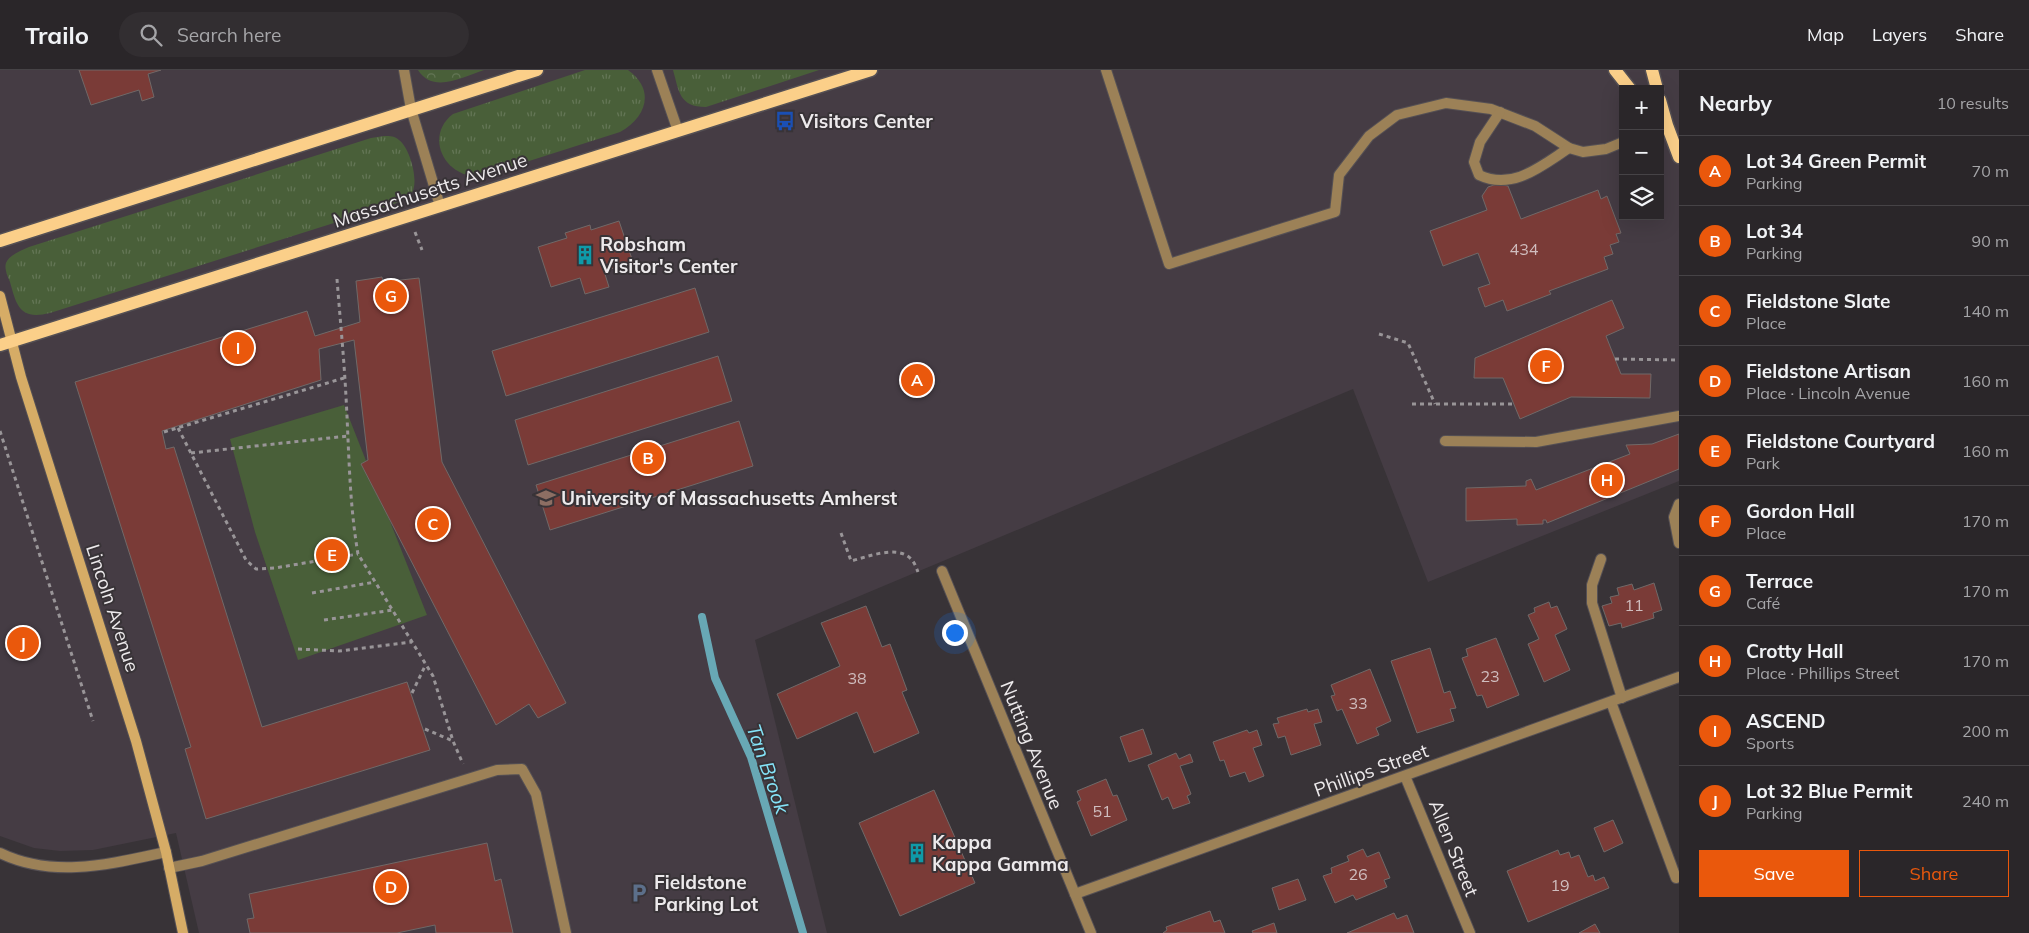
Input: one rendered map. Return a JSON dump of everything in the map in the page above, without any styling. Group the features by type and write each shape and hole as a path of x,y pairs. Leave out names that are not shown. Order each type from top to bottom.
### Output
{"main road":[{"path":"0,241 537,70"},
{"name":"Massachusetts Avenue","path":"6,343 871,70"},
{"path":"1615,70 1627,85"},
{"path":"1652,70 1657,85"},
{"path":"1664,128 1679,157"}],"street":[{"path":"404,70 411,110 440,206"},
{"path":"658,70 678,131"},
{"path":"1106,70 1169,264 1335,212 1339,174 1369,136 1397,115 1446,103 1500,112 1534,126 1570,148 1583,152 1606,149 1619,144"},
{"path":"1500,112 1480,142 1474,162 1479,175 1492,181 1521,178 1570,148"},
{"name":"Lincoln Avenue","path":"0,296 6,343 21,377 128,711 166,852 183,933"},
{"path":"1445,441 1536,442 1679,416"},
{"path":"1679,504 1674,517 1679,544"},
{"path":"1601,559 1592,585 1592,603 1622,698"},
{"name":"Nutting Avenue","path":"942,571 1091,933"},
{"name":"Phillips Street","path":"1074,894 1679,677"},
{"path":"1611,702 1676,878"},
{"path":"169,868 202,861 497,770 522,769 536,794 566,933"},
{"name":"Allen Street","path":"1405,776 1470,933"},
{"path":"0,853 34,865 60,868 91,866 166,852"}],"path":[{"path":"415,232 422,250"},
{"path":"336,279 354,532 358,554 433,676 453,741 464,766"},
{"path":"1379,334 1408,343 1435,404"},
{"path":"1615,359 1679,360"},
{"path":"164,432 344,378"},
{"path":"1412,404 1513,404"},
{"path":"178,428 246,560 256,569 275,568 358,554"},
{"path":"0,431 93,721"},
{"path":"191,453 348,436"},
{"path":"0,446 5,444"},
{"path":"841,533 851,561 889,552 902,554 910,558 918,572"},
{"path":"312,593 375,582"},
{"path":"324,620 393,610"},
{"path":"298,649 339,651 412,642"},
{"path":"412,693 426,664"},
{"path":"425,729 453,741"}],"shaded area":[{"name":"University of Massachusetts Amherst","path":"0,70 1679,70 1679,481 1428,582 1353,389 755,640 827,933 199,933 176,833 93,850 60,851 34,848 0,836"}],"green space":[{"path":"418,70 484,70 449,82 440,82 424,77"},
{"path":"585,70 628,70 637,78 645,95 644,103 641,112 629,126 620,132 482,176 469,175 458,171 449,164 443,155 440,145 440,134 444,123 453,114"},
{"path":"673,70 819,70 706,107 690,104 685,101 679,91"},
{"path":"390,136 399,140 407,150 410,158 414,174 414,189 405,199 50,313 32,315 26,313 18,305 6,273 6,263 16,253 29,247 371,138"},
{"path":"344,405 427,615 298,660 255,532 230,439"}],"building":[{"path":"79,70 161,70 148,74 154,97 142,101 139,90 91,105"},
{"path":"1497,184 1508,186 1521,219 1598,190 1601,199 1607,196 1621,233 1616,234 1619,242 1610,245 1613,254 1604,257 1608,269 1549,291 1551,294 1507,311 1503,300 1485,307 1478,288 1490,284 1478,253 1443,266 1430,231 1487,210 1482,196 1488,187"},
{"name":"Robsham Visitor's Center","path":"619,221 633,262 604,271 609,287 585,294 580,278 551,287 538,247 567,238 565,233 590,225 591,230"},
{"path":"382,277 383,282 419,278 442,462 566,703 538,718 529,704 496,725 361,464 368,460 354,340 319,349 321,380 162,431 166,449 174,447 262,727 407,682 430,750 206,819 185,749 191,747 75,382 307,311 315,336 360,322 356,281"},
{"path":"695,288 709,332 506,396 492,351"},
{"path":"1612,300 1624,328 1606,336 1621,374 1651,374 1650,398 1571,397 1520,419 1503,378 1474,378 1475,358"},
{"path":"718,356 732,401 528,465 515,420"},
{"path":"739,421 753,466 550,530 536,485"},
{"path":"1679,434 1679,469 1547,523 1546,520 1543,520 1543,524 1517,525 1517,519 1466,521 1466,488 1526,486 1526,481 1531,479 1536,490 1630,454 1626,445 1652,444"},
{"path":"1654,583 1662,610 1653,613 1654,618 1622,628 1621,623 1609,626 1602,606 1612,603 1610,597 1619,595 1617,588 1632,584 1634,590"},
{"path":"1549,602 1551,608 1557,606 1567,629 1555,635 1570,670 1544,682 1528,644 1539,639 1528,615 1535,612 1534,608"},
{"path":"866,606 882,647 890,644 907,690 902,692 919,733 874,753 857,712 797,739 777,694 840,666 821,623"},
{"path":"1496,638 1519,695 1487,708 1482,695 1477,696 1462,658 1468,656 1466,649"},
{"path":"1430,648 1444,693 1450,691 1456,708 1450,709 1454,721 1417,733 1391,661"},
{"path":"1370,669 1391,721 1376,728 1379,735 1357,744 1342,709 1337,711 1331,696 1335,695 1331,685"},
{"path":"1307,709 1308,712 1318,709 1322,722 1314,724 1321,745 1291,755 1285,736 1278,738 1273,724 1279,723 1277,718"},
{"path":"1143,729 1152,754 1129,762 1120,737"},
{"path":"1247,730 1249,733 1257,730 1262,745 1253,748 1264,776 1249,782 1245,772 1230,777 1224,760 1220,761 1213,742"},
{"path":"1176,753 1179,759 1190,754 1193,762 1180,766 1191,794 1187,796 1190,803 1173,809 1168,797 1162,800 1148,765"},
{"path":"1106,779 1113,796 1117,795 1127,820 1091,836 1077,802 1081,800 1077,791"},
{"name":"Kappa Kappa Gamma","path":"934,790 975,883 900,916 859,823"},
{"path":"1613,820 1623,843 1604,852 1594,828"},
{"path":"487,843 495,881 501,879 513,933 436,933 435,925 397,933 250,933 247,919 254,918 249,894"},
{"path":"1363,849 1367,857 1379,852 1390,878 1384,880 1387,887 1356,900 1353,895 1335,903 1323,876 1332,873 1331,868 1349,861 1347,856"},
{"path":"1558,850 1560,855 1569,852 1571,858 1579,855 1588,877 1593,875 1595,881 1604,877 1609,888 1528,922 1507,871"},
{"path":"1298,879 1306,900 1279,910 1272,888"},
{"path":"1210,911 1214,922 1220,920 1225,933 1163,933 1167,930 1166,927"},
{"path":"1394,913 1397,919 1407,915 1414,933 1347,933"},
{"path":"1274,923 1277,933 1253,933 1252,931"},
{"path":"1595,924 1600,933 1579,933"}],"waterway":[{"name":"Tan Brook","path":"702,617 715,678 751,757 803,933"}],"place":[{"name":"Visitors Center","path":"785,121"},
{"name":"Robsham Visitor's Center","path":"585,255"},
{"name":"Terrace","path":"391,296"},
{"name":"ASCEND","path":"238,348"},
{"name":"Gordon Hall","path":"1546,366"},
{"name":"Lot 34 Green Permit","path":"917,380"},
{"name":"Lot 34","path":"648,458"},
{"name":"Crotty Hall","path":"1607,480"},
{"name":"University of Massachusetts Amherst","path":"546,498"},
{"name":"Fieldstone Slate","path":"433,524"},
{"name":"Fieldstone Courtyard","path":"332,555"},
{"name":"Lot 32 Blue Permit","path":"23,643"},
{"name":"Kappa Kappa Gamma","path":"917,853"},
{"name":"Fieldstone Artisan","path":"391,887"},
{"name":"Fieldstone Parking Lot","path":"639,893"}]}
